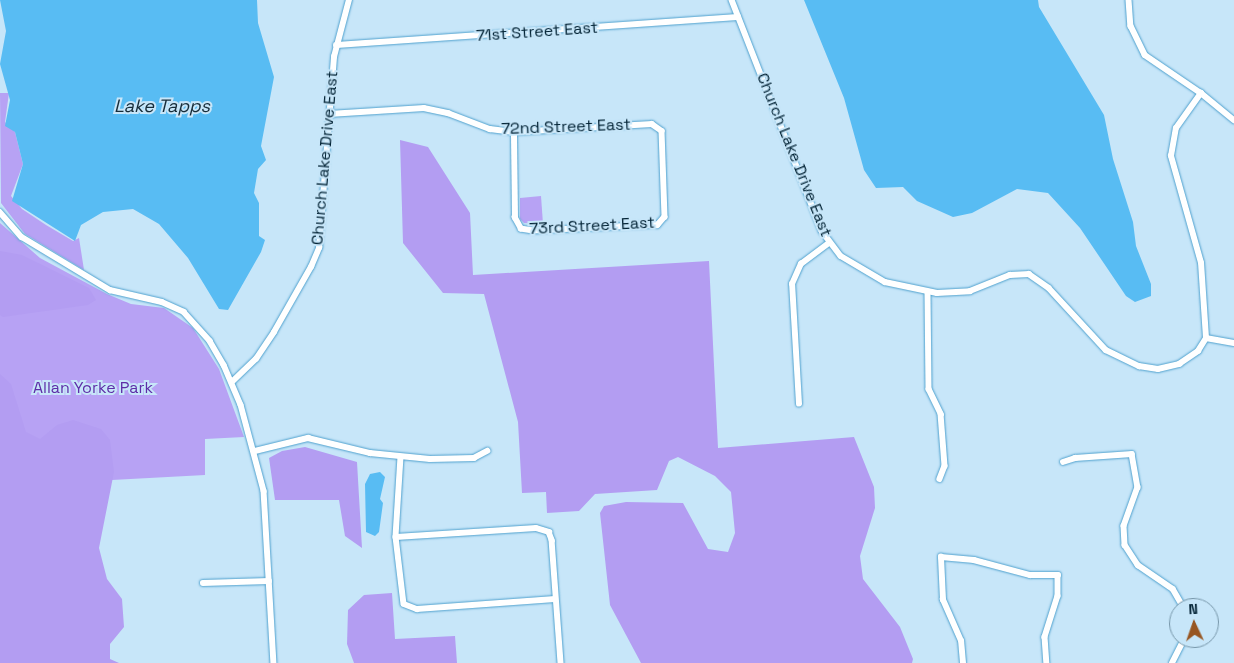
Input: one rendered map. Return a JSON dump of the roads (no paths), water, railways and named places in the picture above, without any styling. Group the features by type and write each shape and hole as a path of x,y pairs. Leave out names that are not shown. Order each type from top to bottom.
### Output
{"street":[{"name":"Church Lake Drive East","path":"233,381 256,359 315,259 320,237 336,45 349,0"},
{"name":"Church Lake Drive East","path":"732,0 830,243 841,256 871,276 928,292 970,291 1010,275 1030,274 1049,288 1106,350 1124,361 1150,368 1166,368 1186,360 1198,351 1206,338"},
{"path":"1129,0 1131,26 1145,55 1202,92 1234,120"},
{"name":"71st Street East","path":"336,45 738,17"},
{"path":"1202,92 1176,128 1171,156 1204,276 1206,338 1234,343"},
{"name":"72nd Street East","path":"329,114 424,108 448,113 490,129 514,132 657,125 662,131 667,209 664,220"},
{"name":"73rd Street East","path":"514,132 515,218 521,229 533,231 658,225 664,220"},
{"path":"0,212 28,242 110,290 162,302 184,312 210,342 233,381 255,451 266,507 274,663"},
{"path":"799,404 792,284 801,264 830,243"},
{"path":"928,292 929,390 941,414 945,466 940,479"},
{"path":"255,451 308,438 401,457 474,458 487,451"},
{"path":"1063,462 1075,458 1132,454 1138,487 1124,526 1125,545 1138,565 1173,589 1178,598"},
{"path":"401,457 396,537 400,597 407,606 416,609 555,599"},
{"path":"396,537 536,528 546,530 552,540 561,663"},
{"path":"963,663 961,642 943,600 941,557 974,560 1030,576 1058,575 1058,596 1045,637 1047,663"},
{"path":"203,583 269,581"},
{"path":"1172,663 1180,648"}],"water":[{"name":"Lake Tapps","path":"0,0 257,0 258,23 274,77 261,146 266,160 258,169 254,193 259,203 259,236 265,240 261,252 228,310 219,309 188,258 159,224 133,209 103,212 81,225 75,241 12,201 23,164 15,132 5,126 10,100 0,64 6,31"},
{"path":"804,0 1038,0 1039,7 1104,115 1113,159 1133,222 1136,246 1151,284 1151,296 1135,302 1126,296 1080,228 1048,193 1017,189 972,213 953,217 917,201 903,187 876,188 864,170 844,98"},
{"path":"380,472 385,477 380,499 383,503 379,532 375,536 366,532 365,484 370,474"}],"park label":[{"name":"Allan Yorke Park","path":"93,388"}]}
